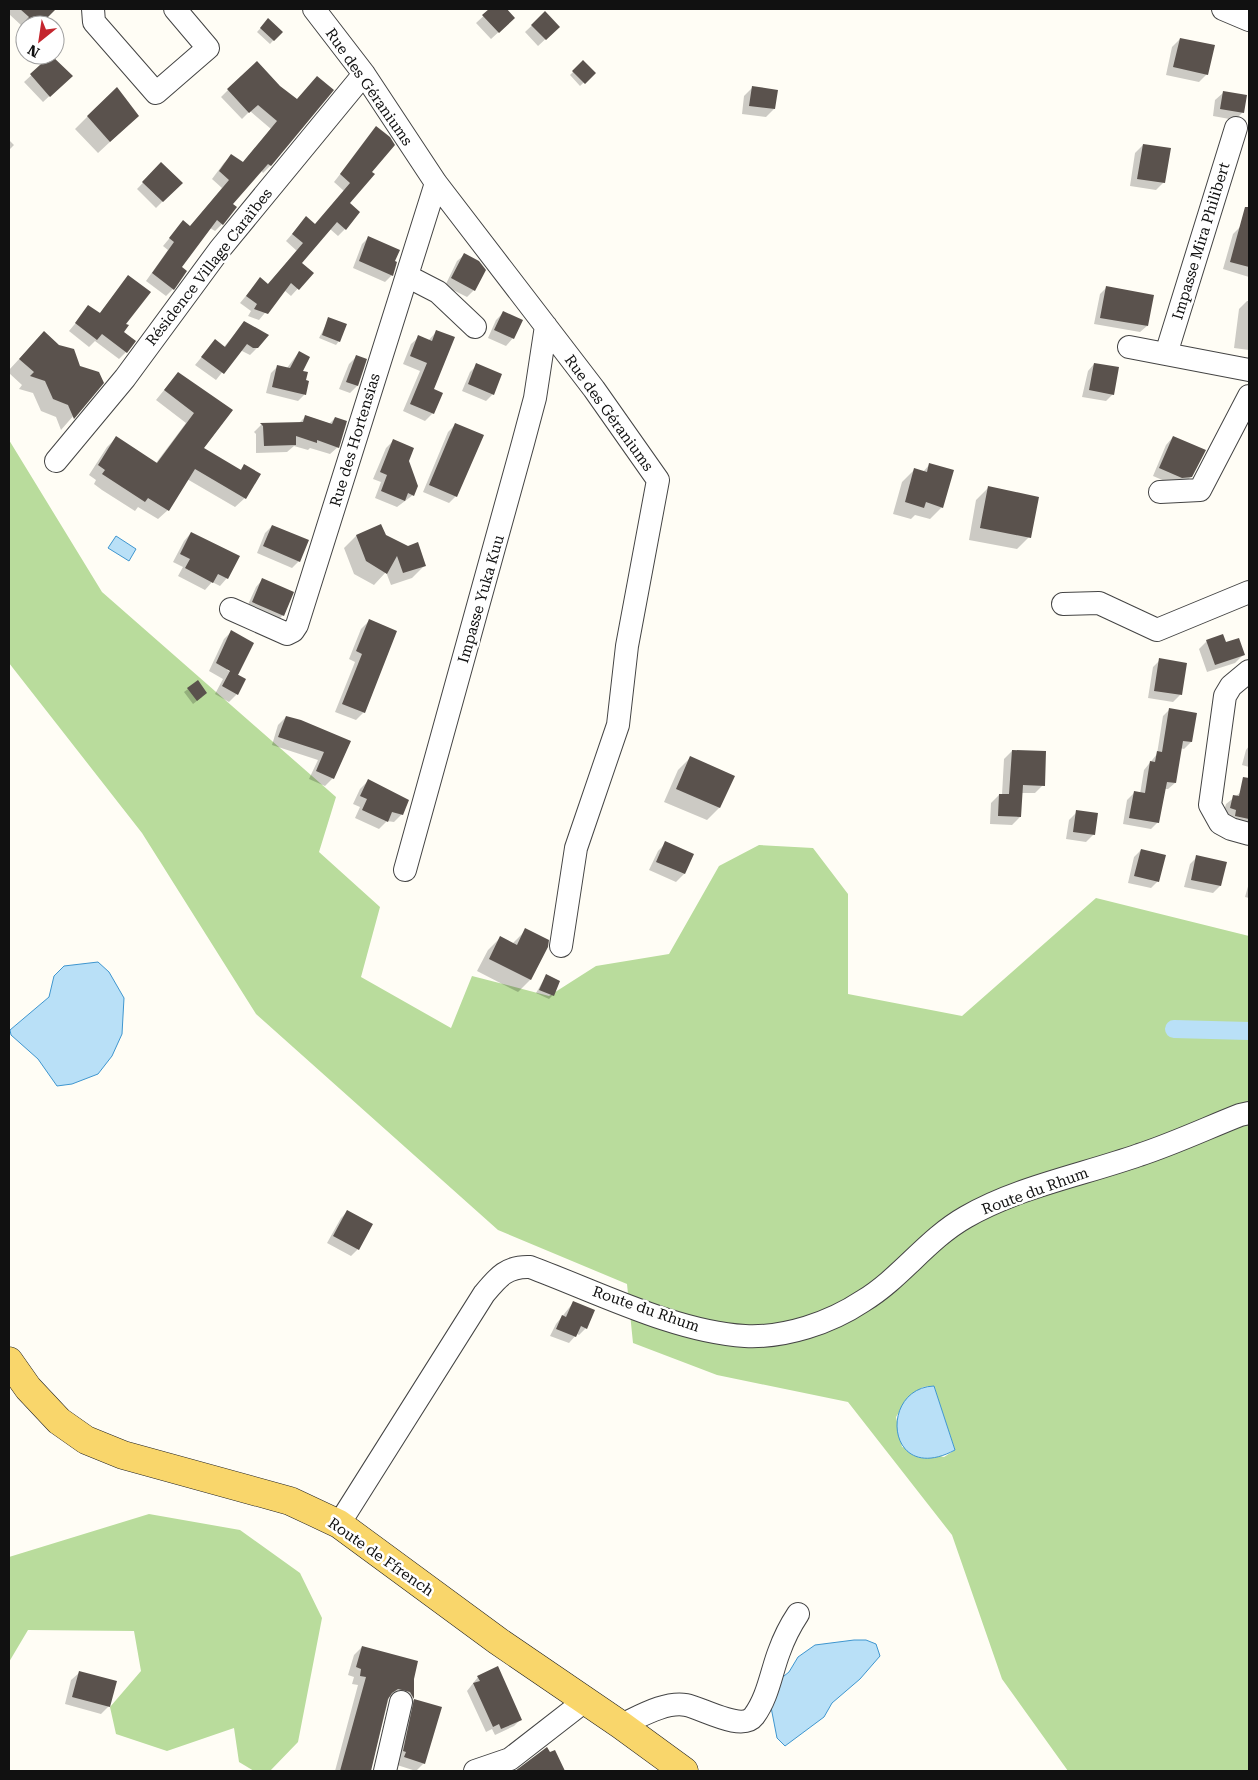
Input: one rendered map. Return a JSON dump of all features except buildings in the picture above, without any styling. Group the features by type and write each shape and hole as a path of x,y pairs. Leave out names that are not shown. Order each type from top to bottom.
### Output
{"main road":[{"name":"Route de Ffrench","path":"9,1362 28,1388 59,1421 86,1440 123,1455 290,1501 339,1524 498,1641 586,1700 684,1771"}],"street":[{"path":"93,9 94,22 156,93 208,48 175,9"},
{"name":"Rue des Géraniums","path":"314,9 364,74 436,183 594,388 658,480 628,646 618,725 576,848 561,946"},
{"path":"1224,9 1249,20"},
{"name":"Résidence Village Caraïbes","path":"56,461 125,378 220,249 364,74"},
{"name":"Impasse Mira Philibert","path":"1166,354 1236,128"},
{"name":"Rue des Hortensias","path":"231,609 287,634 293,631 297,625 436,183"},
{"path":"407,276 438,292 475,327"},
{"name":"Impasse Yuka Kuu","path":"405,870 535,398 546,326"},
{"path":"1129,347 1249,370"},
{"path":"1160,492 1200,490 1249,396"},
{"path":"1063,604 1099,603 1157,630 1249,592"},
{"path":"1249,671 1231,686 1225,696 1210,805 1220,823 1231,829 1249,834"},
{"name":"Route du Rhum","path":"339,1524 484,1294 500,1274 516,1266 530,1267 658,1316 716,1332 746,1336 790,1332 845,1313 866,1300 946,1231 964,1218 999,1200 1141,1155 1240,1114 1249,1113"},
{"path":"621,1725 671,1705 685,1704 732,1721 746,1722 753,1717 766,1693 787,1632 798,1614"},
{"path":"475,1771 510,1759 586,1700"},
{"path":"385,1771 401,1702"}],"green space":[{"path":"9,440 102,592 336,797 319,852 380,907 361,977 451,1028 472,976 549,996 596,966 669,954 719,866 759,845 813,848 848,894 848,994 962,1016 1096,898 1249,936 1249,1771 1068,1771 1002,1679 952,1535 848,1402 717,1375 633,1343 627,1284 498,1230 256,1014 142,833 9,663","holes":["934,1386 955,1450 944,1457 902,1447 896,1417 906,1401 923,1387"]},
{"path":"149,1514 240,1530 300,1573 322,1618 298,1742 270,1771 254,1771 239,1762 234,1728 167,1751 116,1734 110,1707 141,1671 134,1631 28,1630 9,1662 9,1557"}],"water":[{"path":"116,536 136,549 129,561 108,548"},
{"path":"98,962 109,972 124,998 122,1034 112,1056 98,1074 72,1084 57,1086 38,1059 11,1035 10,1030 49,997 54,976 64,966"},
{"path":"934,1386 955,1450 932,1458 915,1456 903,1447 898,1433 898,1417 904,1402 916,1391"},
{"path":"866,1640 876,1644 880,1656 860,1679 832,1703 824,1717 785,1746 777,1738 770,1702 779,1680 789,1672 798,1657 815,1645"}],"waterway":[{"path":"1174,1029 1249,1031"}]}
